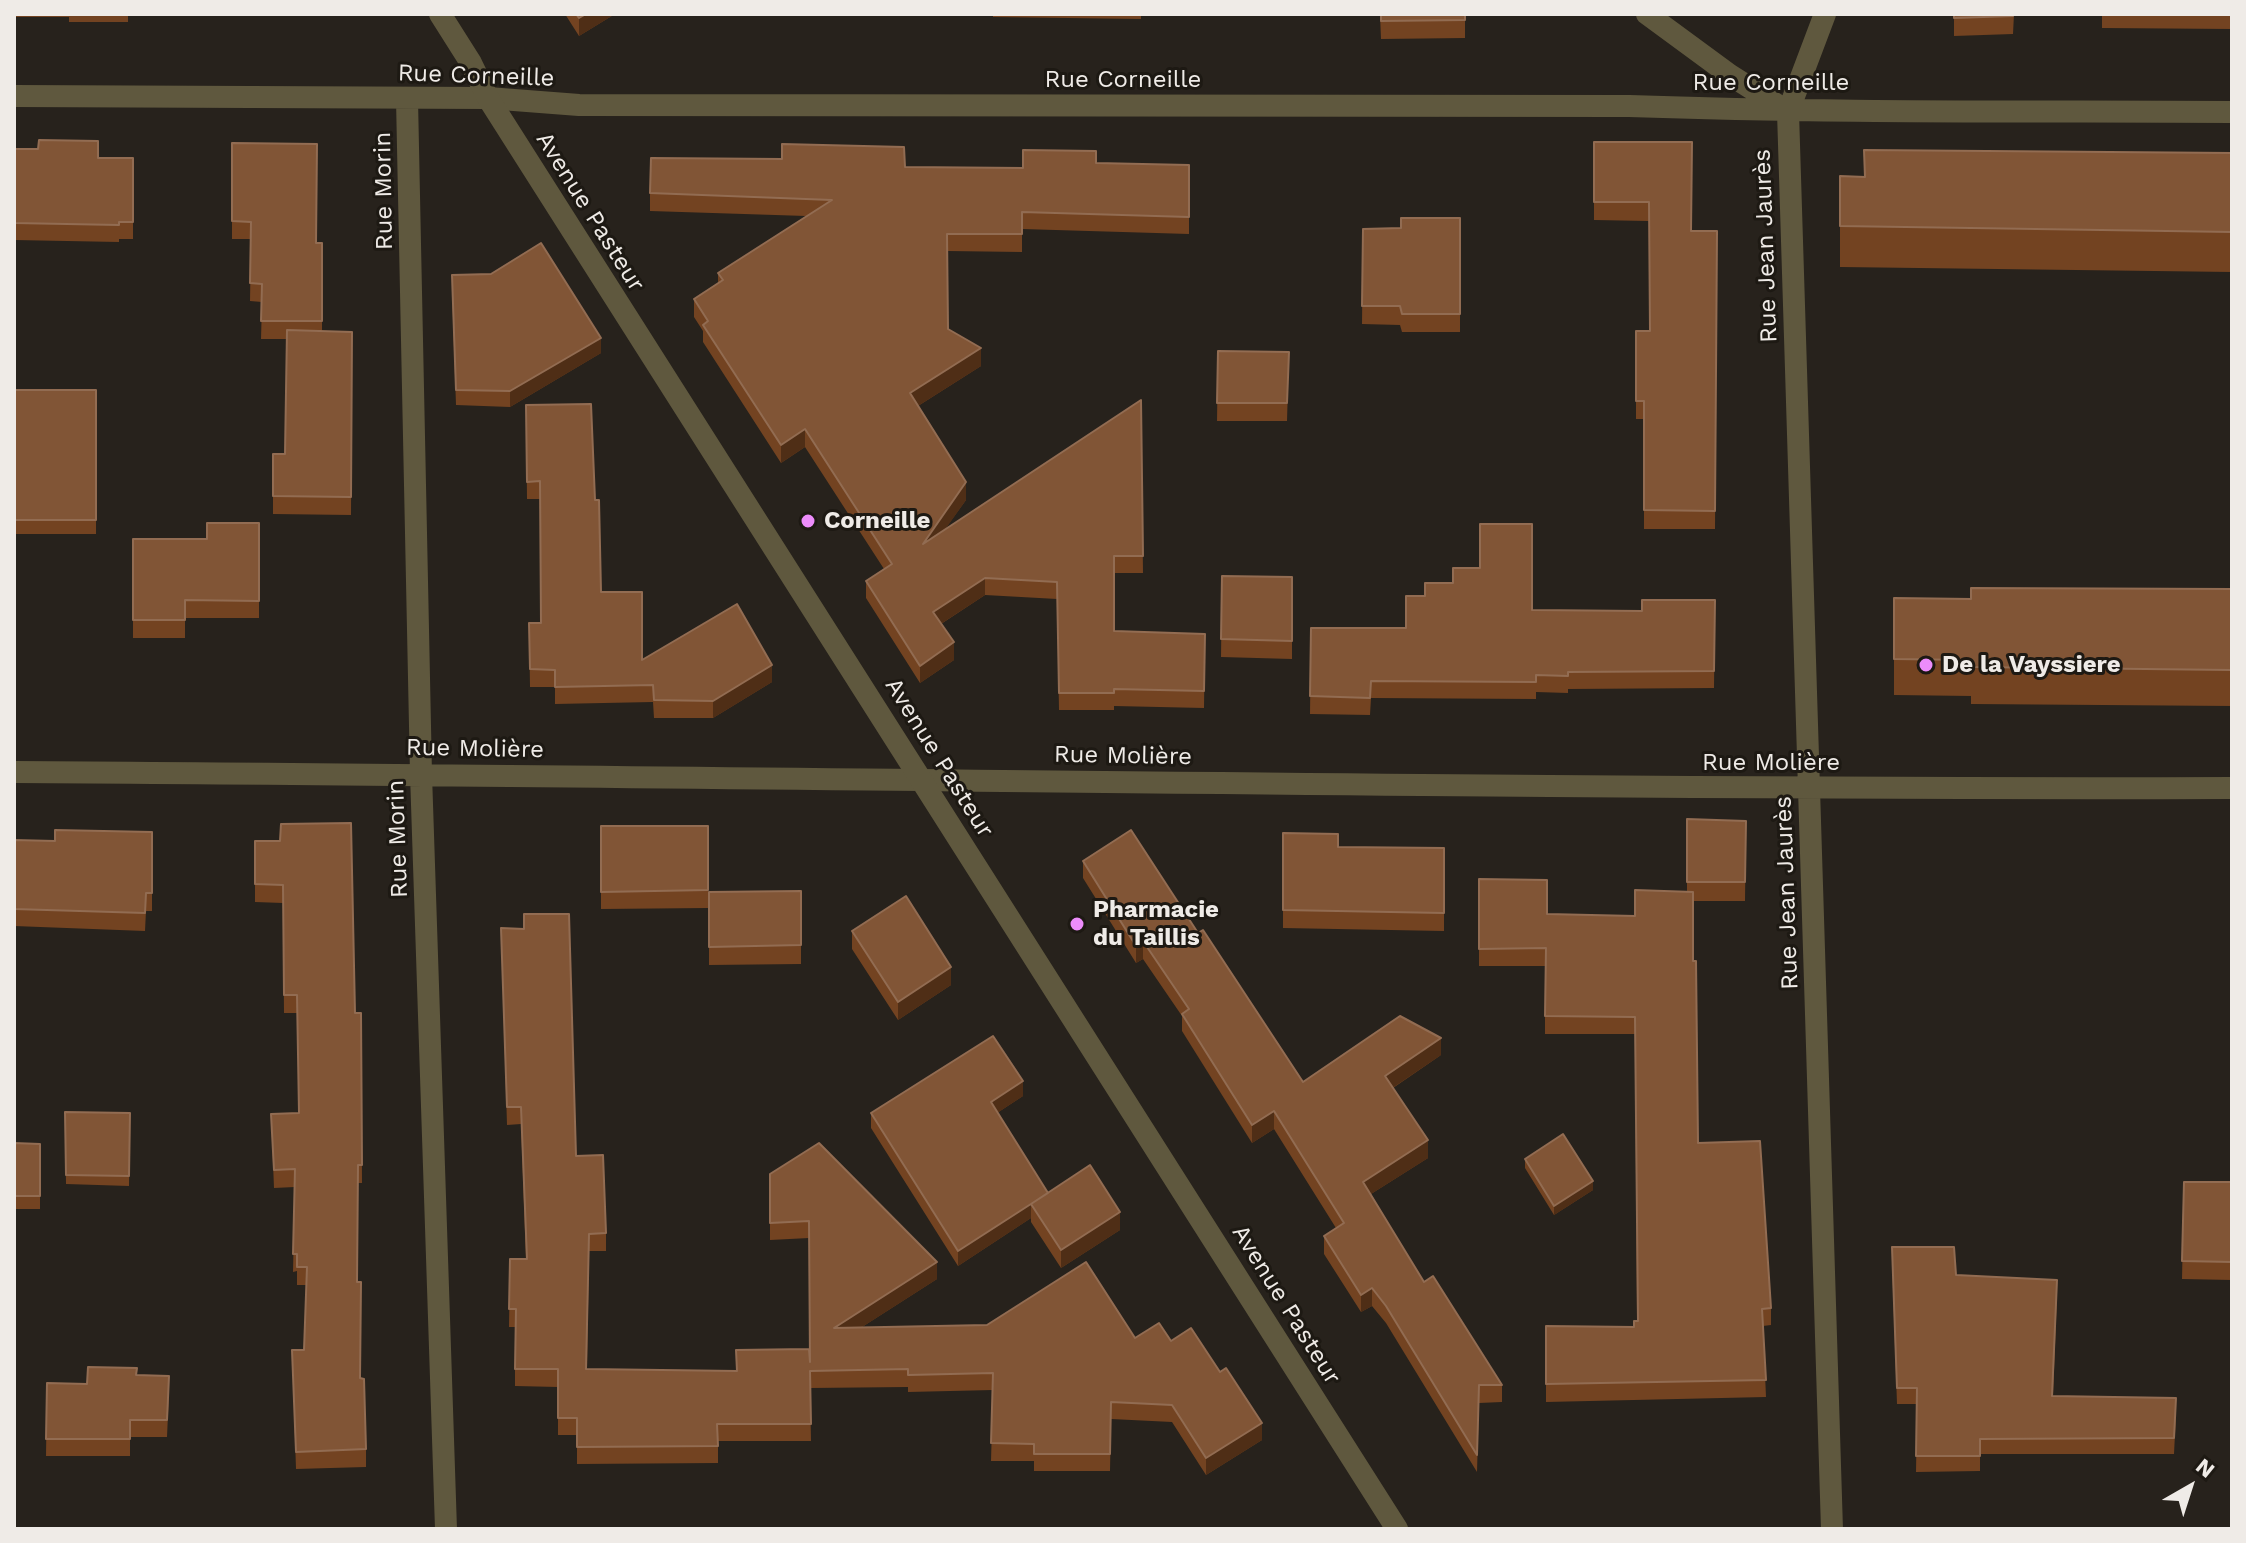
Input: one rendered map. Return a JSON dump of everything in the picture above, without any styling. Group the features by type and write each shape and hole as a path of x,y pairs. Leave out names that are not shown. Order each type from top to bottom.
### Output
{"street":[{"name":"Avenue Pasteur","path":"440,14 471,63 488,98 654,362 1397,1529"},
{"path":"1647,14 1730,75 1788,112 1825,14"},
{"name":"Rue Corneille","path":"14,96 488,98 579,105 1629,106 1788,112 1893,109 2232,112"},
{"name":"Rue Morin","path":"407,99 421,774 446,1529"},
{"name":"Rue Jean Jaurès","path":"1788,112 1832,1529"},
{"name":"Rue Molière","path":"14,772 1809,790 2232,788"}],"building":[{"path":"1381,14 1465,14 1465,20 1381,21"},
{"path":"1954,14 2013,14 2013,16 1954,18"},
{"path":"39,140 98,141 98,158 133,158 133,222 119,222 119,225 14,223 14,149 38,149"},
{"path":"1594,142 1692,142 1691,231 1717,231 1715,511 1644,510 1644,401 1636,401 1636,331 1650,331 1649,202 1594,202"},
{"path":"232,143 317,144 316,243 322,243 322,321 261,321 262,284 250,283 251,222 232,221"},
{"path":"782,144 904,147 905,167 1023,168 1023,150 1096,151 1096,163 1189,165 1189,217 1022,212 1022,234 947,234 948,329 981,348 910,393 966,482 923,544 1141,400 1143,556 1114,556 1114,631 1205,634 1204,691 1114,689 1114,693 1059,693 1057,582 985,578 933,612 954,642 920,666 866,581 892,564 805,429 781,445 703,325 708,321 694,299 723,280 718,273 832,200 650,193 651,158 782,159"},
{"path":"1864,150 2232,153 2232,232 1840,226 1840,176 1865,177"},
{"path":"1401,218 1460,218 1460,314 1402,314 1400,306 1362,306 1363,229 1401,228"},
{"path":"541,243 601,338 510,391 456,390 452,275 491,274"},
{"path":"287,330 352,332 351,497 273,496 273,454 285,454"},
{"path":"1218,351 1289,352 1287,403 1217,403"},
{"path":"14,390 96,390 96,520 14,520"},
{"path":"591,404 595,500 599,500 601,592 642,592 642,660 737,604 772,665 713,701 654,700 653,685 555,687 555,670 530,669 529,623 541,623 540,481 527,482 526,405"},
{"path":"207,523 259,523 259,601 185,600 185,620 133,620 133,539 207,539"},
{"path":"1480,524 1532,524 1532,610 1642,611 1642,600 1715,600 1714,671 1568,672 1568,676 1536,675 1536,682 1371,681 1370,698 1310,696 1311,628 1406,628 1406,596 1425,596 1425,583 1453,583 1453,568 1480,568"},
{"path":"1222,576 1292,577 1292,641 1221,639"},
{"path":"1971,588 2232,589 2232,670 1971,667 1971,660 1894,659 1894,598 1971,599"},
{"path":"1687,819 1746,821 1745,882 1687,882"},
{"path":"351,823 355,1013 361,1013 362,1165 358,1165 357,1282 361,1282 360,1378 364,1379 366,1449 296,1452 292,1350 304,1350 307,1267 297,1267 297,1254 293,1254 295,1169 274,1170 271,1114 299,1113 297,995 284,995 283,885 255,884 255,841 280,841 281,824"},
{"path":"601,826 708,826 708,890 601,892"},
{"path":"55,830 152,832 152,893 146,893 145,913 14,909 14,840 55,841"},
{"path":"1131,830 1198,933 1203,930 1303,1082 1400,1016 1441,1038 1385,1076 1428,1140 1363,1182 1424,1282 1433,1276 1502,1385 1479,1385 1477,1455 1386,1306 1372,1288 1361,1295 1324,1236 1344,1223 1274,1111 1252,1125 1182,1014 1189,1009 1143,941 1136,946 1083,861"},
{"path":"1283,833 1338,834 1338,847 1444,848 1444,913 1283,910"},
{"path":"1479,879 1547,880 1547,914 1635,916 1635,890 1693,892 1698,1143 1760,1141 1771,1308 1762,1309 1766,1380 1546,1384 1546,1326 1634,1327 1634,1321 1638,1321 1635,1017 1545,1016 1546,948 1479,949"},
{"path":"801,891 801,945 709,947 709,892"},
{"path":"906,896 951,967 898,1002 852,931"},
{"path":"524,914 569,914 576,1156 603,1155 606,1233 589,1234 586,1369 737,1371 736,1350 809,1349 810,1362 809,1221 770,1223 770,1174 819,1143 937,1262 834,1328 987,1325 1086,1262 1135,1338 1159,1323 1171,1341 1191,1328 1220,1372 1226,1368 1262,1423 1206,1458 1172,1405 1111,1402 1110,1454 1034,1454 1034,1444 991,1443 993,1373 908,1375 908,1369 810,1371 811,1424 717,1424 718,1446 577,1447 577,1418 558,1418 558,1369 515,1369 516,1309 509,1309 510,1259 527,1259 521,1107 507,1107 501,928 524,929"},
{"path":"993,1036 1023,1081 991,1102 1048,1193 958,1251 871,1113"},
{"path":"65,1112 130,1113 129,1176 66,1175"},
{"path":"1563,1134 1593,1181 1554,1206 1525,1159"},
{"path":"14,1143 40,1144 40,1196 14,1196"},
{"path":"1090,1165 1120,1212 1061,1250 1031,1204"},
{"path":"2184,1182 2232,1182 2232,1262 2182,1261"},
{"path":"1892,1247 1954,1247 1956,1275 2057,1280 2052,1396 2176,1398 2174,1438 1980,1439 1980,1456 1916,1456 1917,1388 1897,1388"},
{"path":"88,1367 137,1368 136,1375 169,1376 167,1420 130,1420 130,1439 46,1439 47,1383 87,1384"}],"place":[{"name":"Corneille","path":"808,521"},
{"name":"De la Vayssiere","path":"1926,665"},
{"name":"Pharmacie du Taillis","path":"1077,924"}]}
